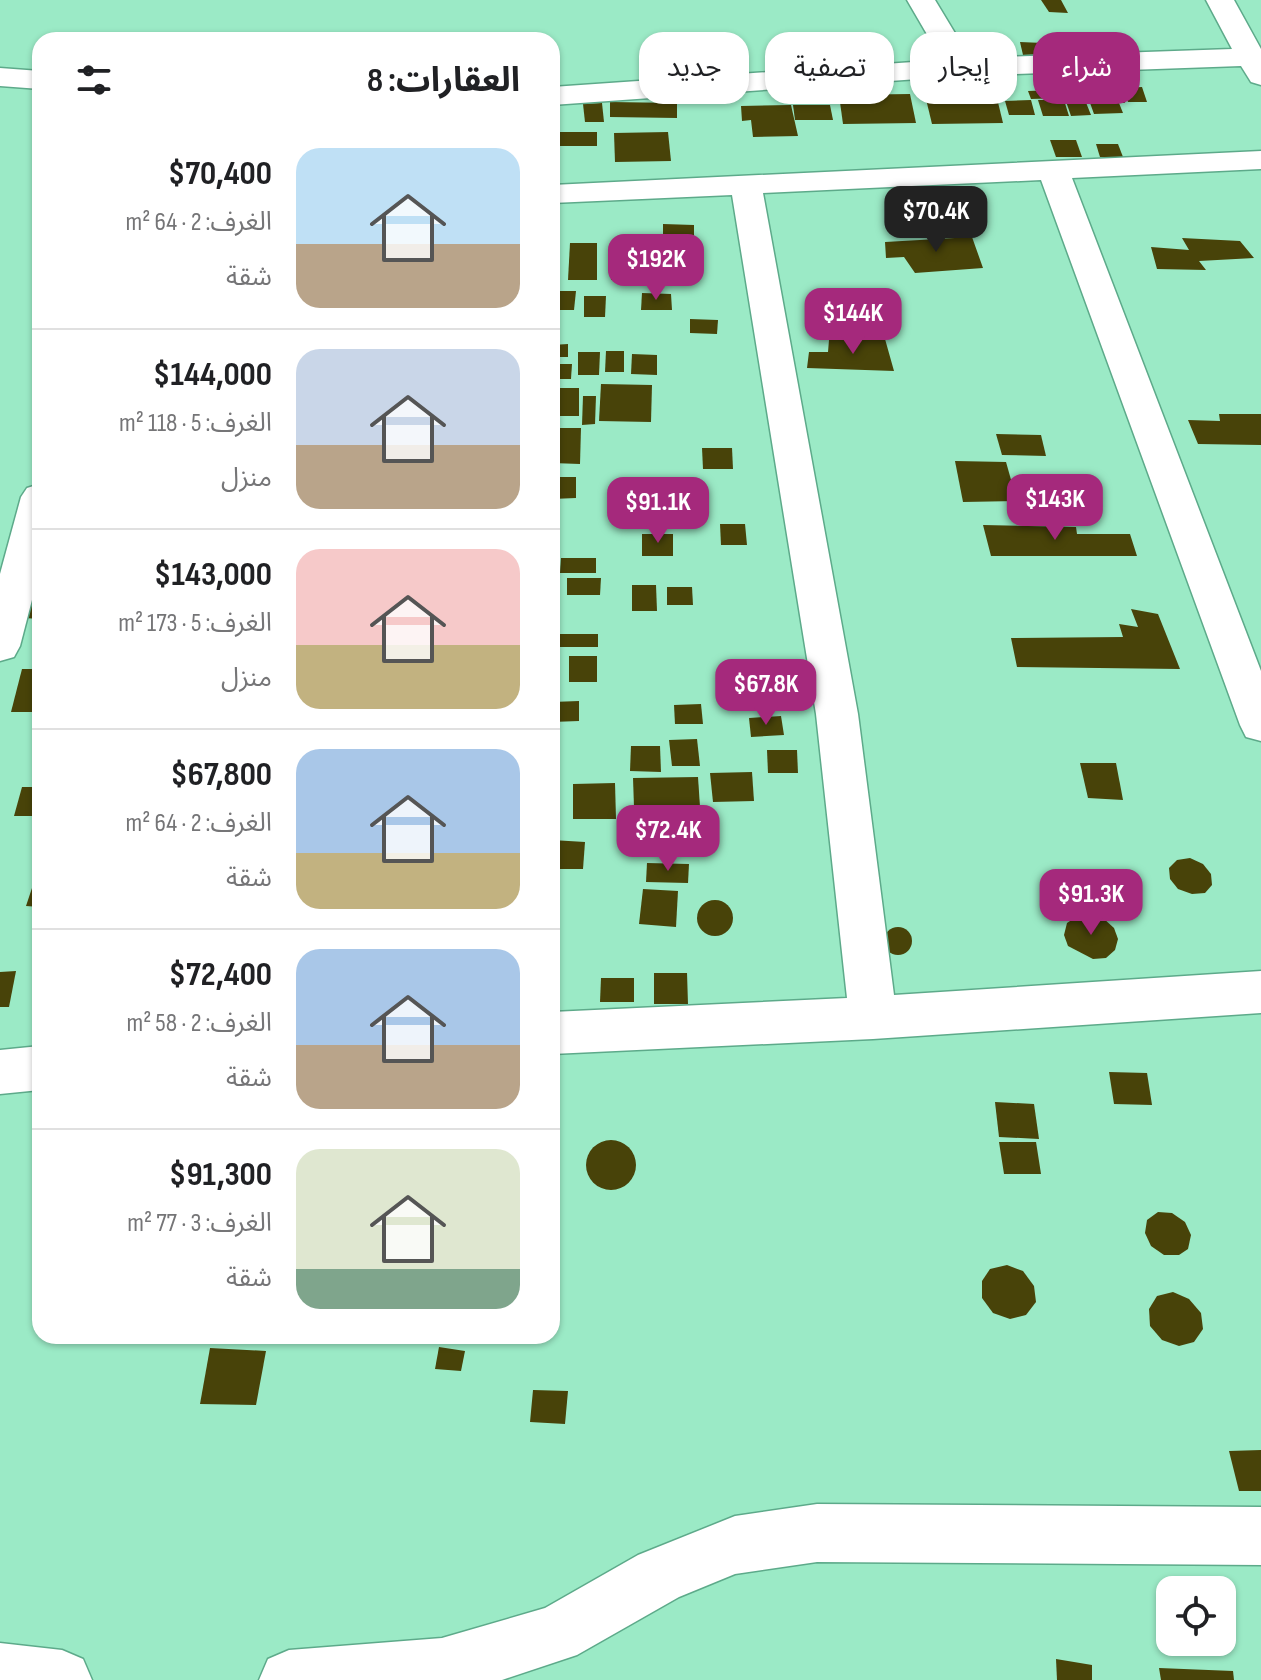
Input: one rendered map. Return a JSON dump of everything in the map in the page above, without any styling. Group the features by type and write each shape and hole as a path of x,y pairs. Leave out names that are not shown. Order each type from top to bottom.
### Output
{"street":[{"path":"921,0 940,32"},
{"path":"1017,67 1255,66 1220,0"},
{"path":"560,95 910,71"},
{"path":"0,77 32,79"},
{"path":"560,194 1261,160"},
{"path":"1054,172 1261,725"},
{"path":"746,184 837,714 873,1018"},
{"path":"0,646 32,527"},
{"path":"560,1033 873,1018 1261,992"},
{"path":"0,1072 32,1069"},
{"path":"289,1680 442,1668 556,1634 659,1576 735,1545 817,1533 1261,1536"},
{"path":"0,1673 62,1680"}],"building":[{"path":"1041,0 1061,0 1068,13 1049,12"},
{"path":"1020,42 1033,43 1033,55 1023,55"},
{"path":"1142,87 1147,102 1140,102"},
{"path":"894,94 910,94 916,123 843,124 840,104 894,104"},
{"path":"1031,100 1035,115 1009,115 1006,104 1017,104 1017,101"},
{"path":"610,102 677,104 677,118 610,117"},
{"path":"602,103 604,122 585,122 583,104"},
{"path":"927,104 998,104 1003,123 932,124"},
{"path":"1039,104 1065,104 1069,116 1043,116"},
{"path":"1067,104 1087,104 1091,115 1071,116"},
{"path":"1090,104 1119,104 1123,113 1094,114"},
{"path":"791,105 798,136 753,137 751,120 742,121 741,106"},
{"path":"793,105 830,105 833,120 795,120"},
{"path":"560,132 597,132 597,146 560,146"},
{"path":"668,132 671,161 615,162 614,133"},
{"path":"1050,140 1076,140 1082,157 1056,157"},
{"path":"1096,144 1118,144 1123,157 1100,157"},
{"path":"663,224 694,225 694,239 663,239"},
{"path":"972,237 983,268 915,273 904,257 886,258 885,242"},
{"path":"1182,238 1240,241 1254,258 1199,261 1206,270 1157,269 1151,247 1189,250"},
{"path":"570,243 597,243 597,280 568,280"},
{"path":"662,245 699,245 699,261 663,261"},
{"path":"611,259 640,259 641,280 611,280"},
{"path":"560,291 576,291 574,310 560,310"},
{"path":"642,293 671,294 672,310 641,310"},
{"path":"584,296 606,296 605,317 584,317"},
{"path":"690,319 718,320 717,334 690,333"},
{"path":"885,339 894,371 807,368 809,352 828,352 829,340"},
{"path":"560,344 568,344 568,357 560,357"},
{"path":"606,351 624,351 624,372 605,372"},
{"path":"578,352 600,352 599,375 578,375"},
{"path":"632,354 657,355 657,375 631,374"},
{"path":"560,364 572,364 571,379 560,379"},
{"path":"601,384 652,385 651,422 599,421"},
{"path":"560,388 579,388 579,416 560,416"},
{"path":"583,396 596,396 595,424 582,425"},
{"path":"1219,414 1261,414 1261,445 1198,444 1188,420 1220,421"},
{"path":"560,428 581,428 580,464 560,463"},
{"path":"996,434 1041,435 1046,456 1002,455"},
{"path":"702,448 732,448 733,469 703,469"},
{"path":"955,461 1006,462 1017,501 963,502"},
{"path":"560,477 576,477 576,498 560,499"},
{"path":"720,524 745,524 747,545 721,545"},
{"path":"983,525 1076,527 1077,534 1130,534 1137,556 991,556"},
{"path":"642,534 673,534 673,556 642,556"},
{"path":"561,558 596,558 596,573 560,573"},
{"path":"567,578 601,578 600,595 567,595"},
{"path":"632,585 656,585 657,611 632,611"},
{"path":"667,587 692,587 693,605 667,605"},
{"path":"32,597 32,618 24,618"},
{"path":"1131,609 1158,614 1180,669 1017,667 1011,638 1123,637 1119,624 1138,627"},
{"path":"560,634 598,634 598,647 560,647"},
{"path":"569,656 597,656 597,682 569,682"},
{"path":"22,669 32,669 32,712 11,712"},
{"path":"579,701 579,721 560,722 560,702"},
{"path":"701,704 703,724 675,724 674,705"},
{"path":"781,716 784,735 751,737 749,718"},
{"path":"697,739 700,766 672,766 669,740"},
{"path":"631,746 660,746 661,772 630,771"},
{"path":"767,750 797,750 798,773 768,773"},
{"path":"1080,763 1116,763 1123,800 1088,798"},
{"path":"752,772 754,801 713,802 710,773"},
{"path":"698,777 700,807 634,807 633,778"},
{"path":"615,783 616,819 573,819 573,784"},
{"path":"22,787 32,787 32,816 14,816"},
{"path":"560,840 585,842 583,869 560,869"},
{"path":"1190,858 1203,864 1211,874 1212,885 1205,893 1192,894 1178,889 1170,879 1169,868 1177,860"},
{"path":"647,863 689,864 688,883 646,882"},
{"path":"32,888 32,906 26,906"},
{"path":"643,889 678,891 676,927 639,924"},
{"path":"715,900 728,905 733,918 728,931 715,936 702,931 697,918 702,905"},
{"path":"1090,915 1103,918 1114,928 1118,939 1115,950 1106,958 1093,959 1068,946 1064,935 1067,923 1076,917"},
{"path":"898,927 908,931 912,941 908,951 898,955 888,951 884,941 888,931"},
{"path":"16,971 9,1007 0,1007 0,972"},
{"path":"654,973 687,973 688,1004 654,1004"},
{"path":"601,978 634,978 634,1002 600,1002"},
{"path":"1109,1072 1147,1073 1152,1105 1114,1104"},
{"path":"995,1102 1034,1104 1039,1139 999,1137"},
{"path":"611,1140 629,1147 636,1165 629,1183 611,1190 593,1183 586,1165 593,1147"},
{"path":"999,1142 1036,1142 1041,1174 1004,1174"},
{"path":"1158,1212 1172,1213 1185,1222 1191,1235 1188,1249 1179,1255 1164,1255 1151,1246 1145,1233 1147,1220"},
{"path":"1007,1265 1023,1271 1034,1286 1036,1302 1026,1315 1010,1319 993,1313 982,1298 982,1281 990,1269"},
{"path":"1173,1292 1189,1299 1201,1313 1203,1329 1194,1342 1179,1346 1162,1340 1150,1326 1149,1309 1157,1296"},
{"path":"439,1347 465,1351 461,1371 435,1369"},
{"path":"210,1348 266,1351 256,1405 200,1404"},
{"path":"533,1390 568,1391 565,1424 530,1422"},
{"path":"1261,1450 1261,1491 1239,1491 1229,1451"},
{"path":"1056,1659 1092,1665 1092,1680 1057,1680"},
{"path":"1159,1668 1233,1671 1234,1680 1161,1680"}]}
